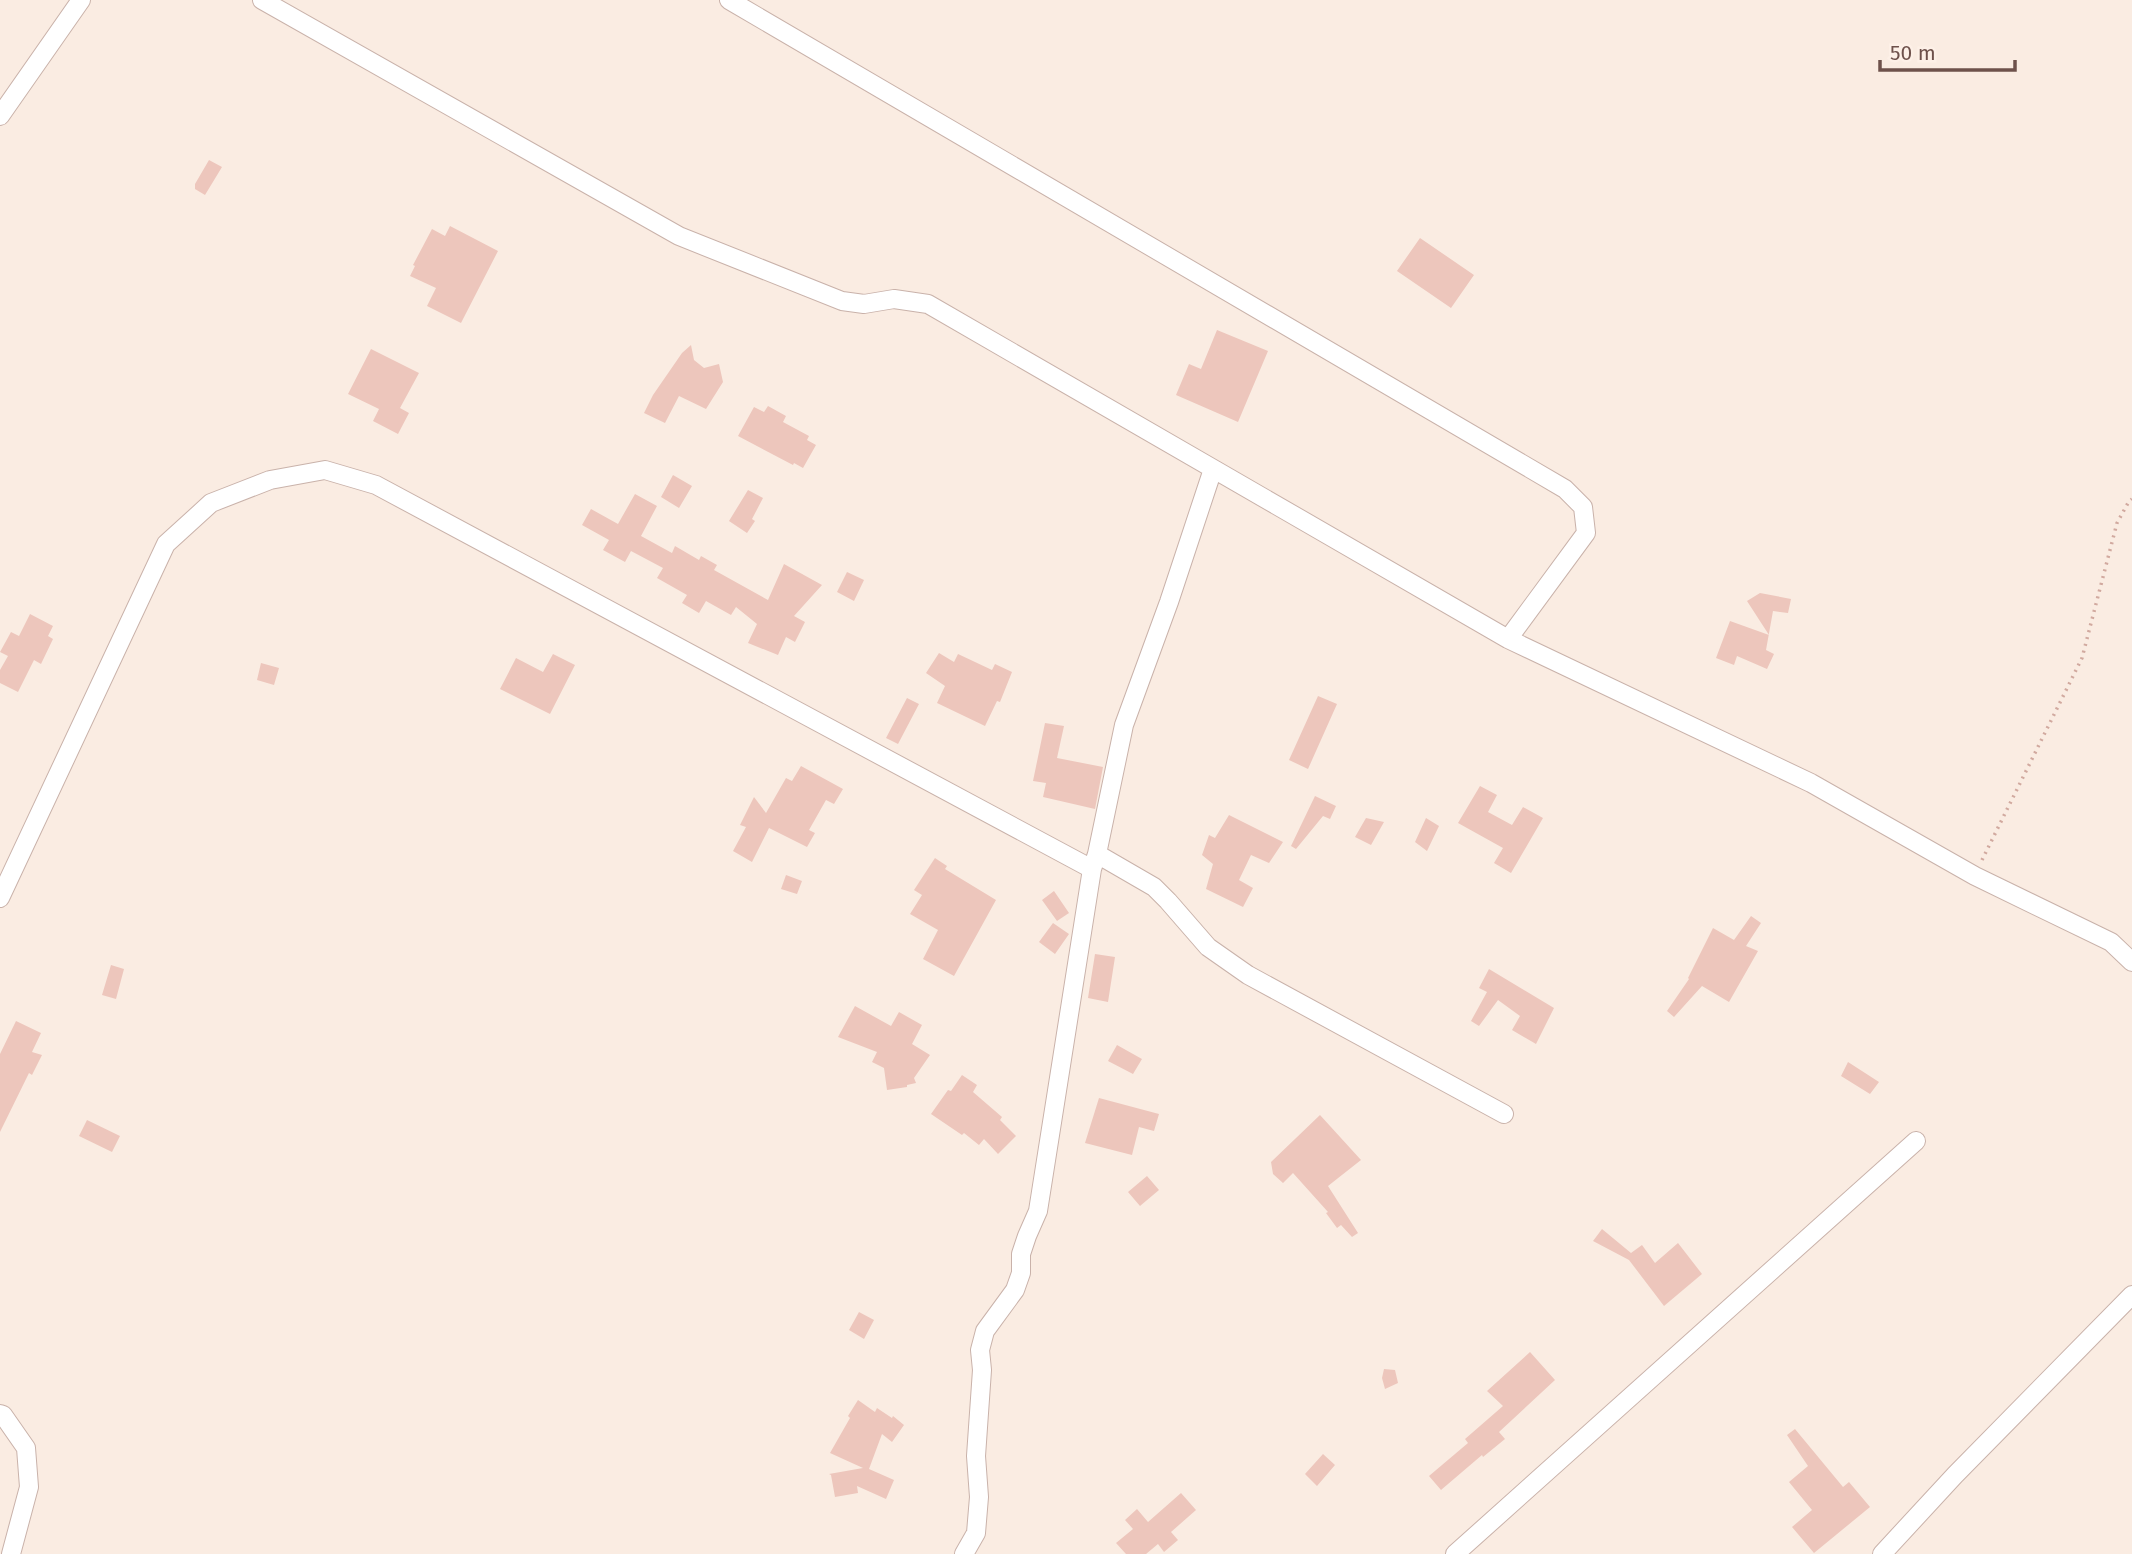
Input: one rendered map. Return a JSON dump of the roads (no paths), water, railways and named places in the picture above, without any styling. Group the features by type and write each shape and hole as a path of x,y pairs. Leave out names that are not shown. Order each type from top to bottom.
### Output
{"street":[{"path":"0,116 81,0"},
{"path":"262,0 679,236 842,302 864,304 894,299 928,304 1508,639 1811,783 1975,876 2111,942 2132,962"},
{"path":"729,0 1565,489 1583,507 1586,533 1508,639"},
{"path":"964,1554 976,1533 979,1497 976,1456 982,1370 980,1350 985,1331 1015,1290 1021,1273 1021,1254 1038,1211 1094,862 1124,725 1213,469"},
{"path":"0,898 166,544 211,503 270,480 325,470 376,485 1094,862 1154,887 1208,947 1231,964 1504,1114"},
{"path":"1455,1554 1916,1142"},
{"path":"1890,1551 1955,1475 2132,1295"},
{"path":"0,1414 26,1448 29,1487 11,1554"}]}
